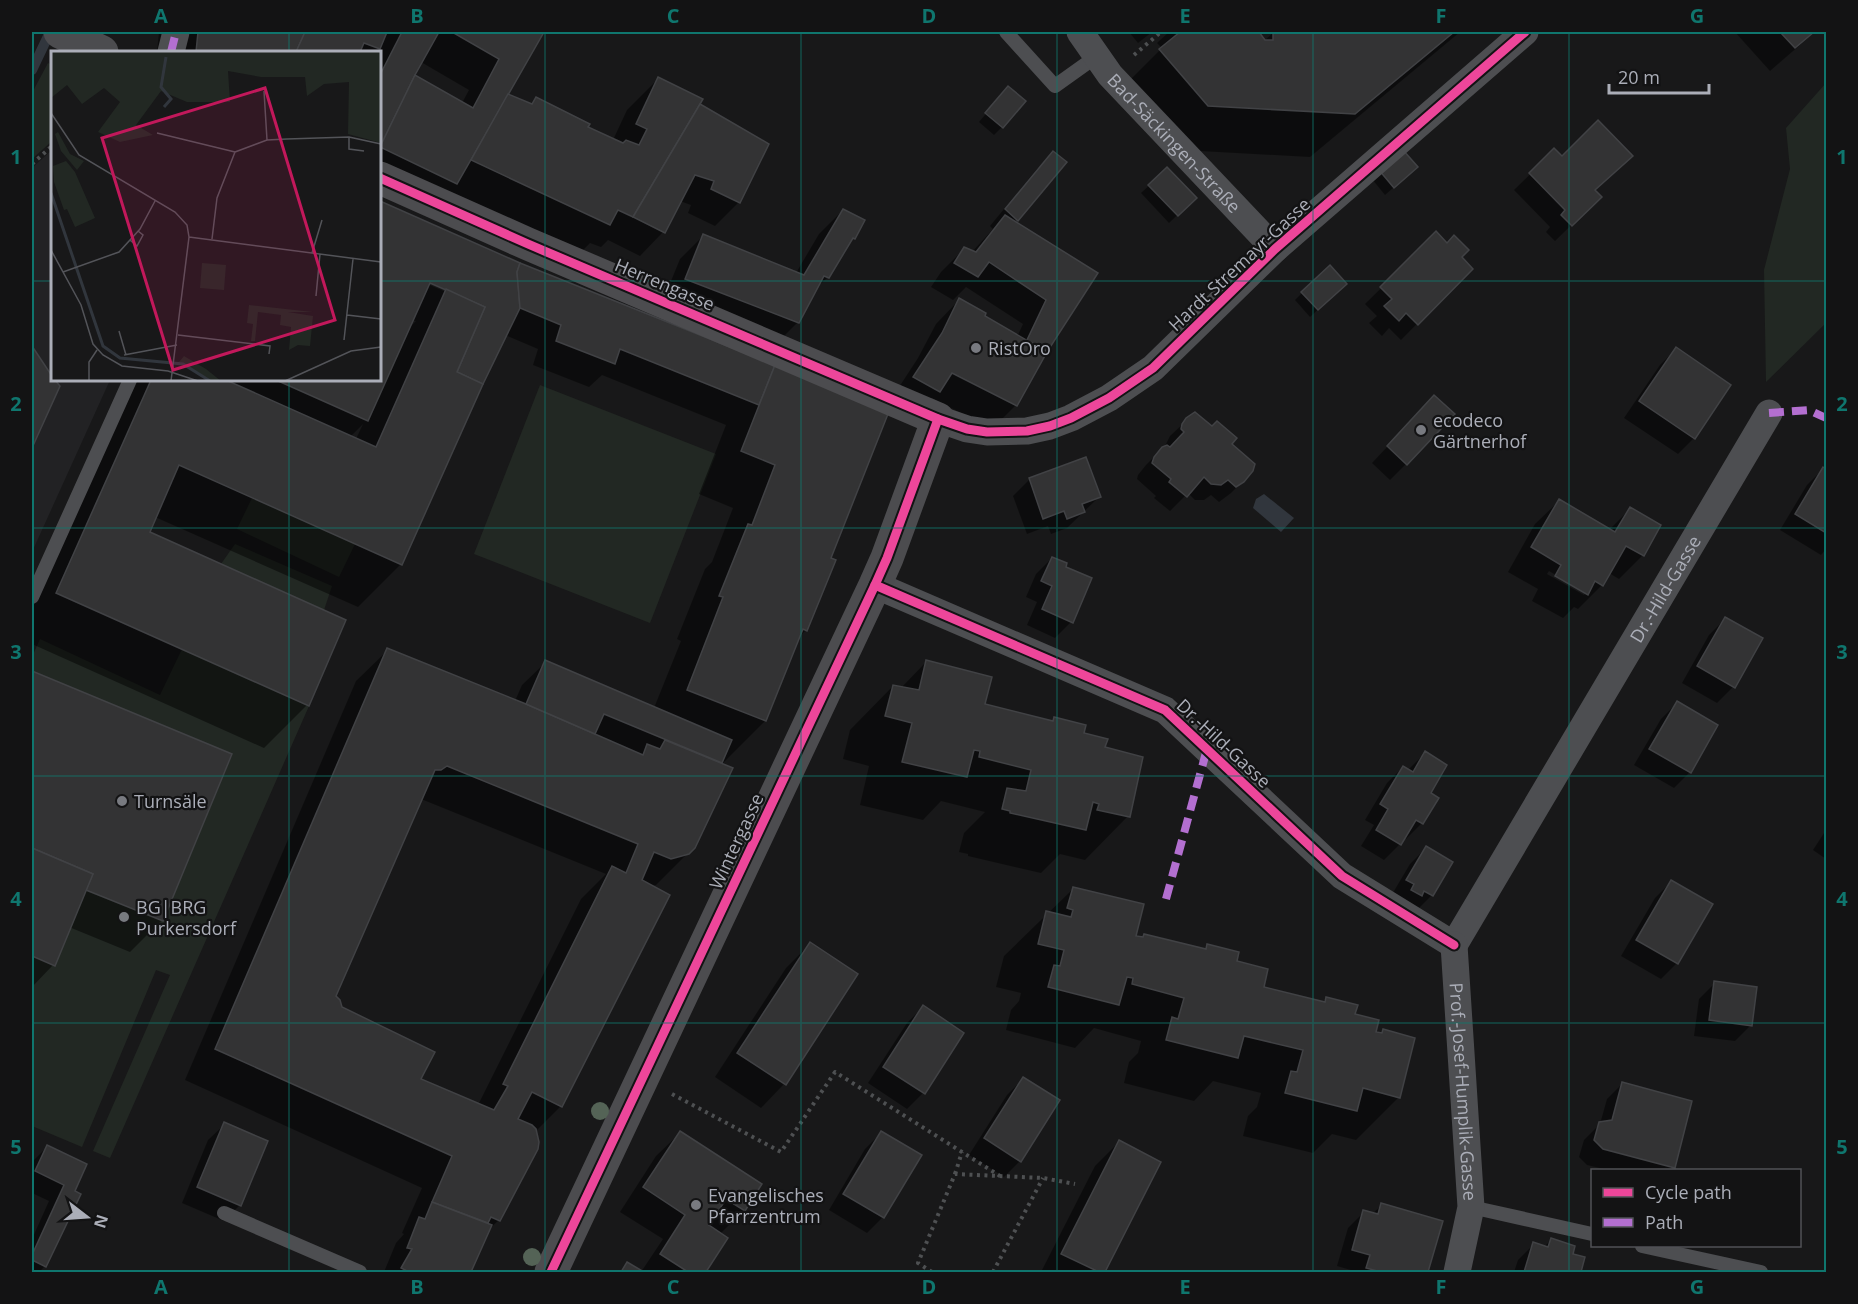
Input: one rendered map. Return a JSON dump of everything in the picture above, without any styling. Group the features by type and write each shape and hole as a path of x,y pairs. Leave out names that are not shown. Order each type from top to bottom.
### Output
{"street":[{"path":"171,51 176,32"},
{"name":"Bad-Säckingen-Straße","path":"1080,32 1110,75 1275,249"},
{"name":"Hardt Stremayr-Gasse","path":"938,418 967,429 987,432 1027,431 1071,418 1109,398 1153,368 1275,249 1526,32"},
{"name":"Herrengasse","path":"381,178 528,244 938,418"},
{"name":"Dr.-Hild-Gasse","path":"875,585 1165,710 1342,876 1454,945 1769,413"},
{"name":"Wintergasse","path":"551,1272 875,585 938,418"},
{"name":"Prof.-Josef-Humplik-Gasse","path":"1454,945 1471,1207 1457,1272"}],"lane":[{"path":"1006,32 1055,86 1097,56"},
{"path":"32,597 130,381"},
{"path":"1471,1207 1591,1234"},
{"path":"224,1213 360,1272"},
{"path":"1651,1247 1761,1272"}],"path":[{"path":"32,164 51,147"},
{"path":"643,1078 781,1152 836,1072 1000,1176"},
{"path":"933,1272 918,1263 963,1152"},
{"path":"955,1174 1043,1178 1075,1184"},
{"path":"993,1272 1043,1178"}],"shaded area":[{"path":"48,63 51,64 51,142 32,159 32,93"},
{"path":"1826,83 1826,323 1766,382 1764,270 1790,169 1786,128"},
{"path":"51,151 51,381 110,381 32,552 32,168"},
{"path":"540,385 716,454 650,623 474,554"},
{"path":"1264,494 1294,518 1281,532 1253,508 1256,499"},
{"path":"252,498 355,544 339,577 237,529"},
{"path":"235,544 332,586 324,610 221,564"},
{"path":"40,639 160,695 182,649 309,706 110,1158 93,1151 170,975 156,970 82,1147 32,1126 32,956 54,966 86,890 163,921 232,755 32,671 32,657"}],"building":[{"path":"198,32 305,32 296,51 196,51"},
{"path":"305,32 387,32 380,49 364,43 360,51 296,51"},
{"path":"402,32 439,32 381,145 381,73"},
{"path":"452,32 544,32 457,184 381,147 415,75 473,108 499,59"},
{"path":"1180,32 1259,32 1265,40 1273,40 1273,32 1454,32 1355,114 1208,106 1159,49"},
{"path":"1780,32 1814,32 1795,48"},
{"path":"658,77 703,99 633,217 618,210 610,225 471,160 508,94 532,104 536,97 590,124 588,127 623,143 626,140 639,145 647,129 636,124"},
{"path":"1008,86 1026,101 1003,128 985,113"},
{"path":"700,104 769,144 740,203 711,189 714,181 695,175 665,233 633,217"},
{"path":"1598,120 1633,156 1595,190 1602,197 1572,226 1561,215 1565,210 1529,173 1554,148 1562,156"},
{"path":"1403,150 1418,167 1394,188 1379,170"},
{"path":"1053,151 1067,162 1018,221 1005,209"},
{"path":"1167,167 1197,198 1178,216 1148,185"},
{"path":"381,201 520,263 517,272 520,308 483,384 457,372 485,307 430,283 368,421 278,381 381,381"},
{"path":"843,209 865,220 829,278 824,276 799,323 685,279 703,234 804,275"},
{"path":"1005,215 1098,273 1047,352 1027,340 1046,300 989,262 978,277 954,263 964,247 976,252"},
{"path":"1436,231 1447,243 1454,235 1469,250 1462,257 1473,269 1418,325 1406,313 1399,321 1384,306 1392,299 1380,287"},
{"path":"520,263 775,365 759,405 620,349 615,364 556,341 561,325 520,308 517,272"},
{"path":"1330,265 1347,284 1318,310 1301,292"},
{"path":"446,289 485,307 457,372 483,384 402,565 179,465 150,532 346,620 309,706 56,593 151,381 228,381 376,447"},
{"path":"959,298 1047,352 1017,406 952,373 940,392 913,377 942,333"},
{"path":"32,346 51,374 51,381 56,381 60,386 32,448"},
{"path":"1676,347 1731,385 1695,439 1639,401"},
{"path":"775,365 888,414 831,558 836,560 807,631 803,629 766,721 687,690 723,597 719,596 748,524 752,525 775,465 741,451"},
{"name":"ecodeco Gärtnerhof","path":"1434,395 1455,414 1407,465 1387,446"},
{"path":"1195,412 1212,426 1217,421 1237,438 1232,444 1255,464 1253,471 1244,482 1236,487 1228,480 1221,485 1211,484 1204,477 1187,497 1152,463 1162,447 1167,445 1170,447 1184,432 1181,429 1182,424"},
{"path":"1086,457 1101,497 1082,504 1085,512 1067,519 1064,511 1043,519 1029,478"},
{"path":"1823,467 1826,469 1826,533 1795,514"},
{"path":"1559,499 1615,532 1630,507 1661,525 1644,556 1626,546 1603,586 1595,581 1588,595 1555,576 1561,565 1531,547"},
{"path":"1052,557 1067,563 1066,567 1092,578 1073,623 1042,609 1052,586 1041,581"},
{"path":"1725,617 1763,638 1735,688 1697,666"},
{"path":"387,648 526,704 643,755 647,744 660,749 665,740 733,768 695,848 689,854 671,859 654,852 642,880 670,895 562,1107 532,1092 518,1119 536,1129 538,1149 500,1221 491,1217 488,1223 432,1202 452,1156 215,1049","holes":["447,766 638,844 626,873 612,866 503,1084 508,1086 494,1110 421,1079 435,1052 342,1007 336,996 435,770 441,770"]},
{"path":"545,660 732,740 722,763 604,714 595,734 526,704"},
{"path":"926,660 992,677 985,704 1053,721 1054,717 1086,725 1084,733 1108,739 1105,747 1143,757 1130,817 1097,810 1099,804 1093,802 1086,830 1010,813 1002,809 1007,788 1026,791 1031,770 979,757 980,751 974,750 967,777 902,762 912,723 885,716 893,685 919,690"},
{"name":"Turnsäle","path":"32,671 232,754 163,921 86,890 93,874 32,848"},
{"path":"1677,701 1718,725 1691,773 1649,749"},
{"path":"1425,751 1447,765 1431,793 1439,798 1423,824 1416,820 1401,845 1376,830 1388,809 1380,804 1403,766 1413,772"},
{"path":"1426,846 1453,862 1433,896 1424,891 1422,896 1411,890 1414,884 1406,880"},
{"path":"32,848 93,874 55,966 32,956"},
{"path":"1671,880 1713,904 1678,964 1636,940"},
{"path":"1073,887 1144,904 1136,936 1143,937 1144,934 1206,949 1207,944 1239,952 1237,961 1268,969 1264,987 1325,1002 1326,997 1358,1005 1355,1014 1379,1020 1376,1032 1382,1033 1383,1029 1415,1038 1400,1098 1363,1088 1357,1111 1285,1093 1291,1071 1297,1072 1303,1050 1244,1036 1238,1058 1166,1040 1172,1017 1178,1019 1184,998 1132,984 1133,978 1127,977 1119,1005 1048,987 1054,965 1060,966 1064,950 1038,944 1046,911 1071,917 1073,910 1067,908"},
{"path":"810,942 858,974 786,1085 737,1053"},
{"path":"1714,981 1757,987 1752,1026 1709,1020"},
{"path":"923,1005 964,1033 925,1094 883,1067"},
{"path":"1023,1077 1060,1100 1021,1162 984,1138"},
{"path":"1622,1082 1692,1101 1675,1168 1603,1149 1594,1140 1599,1122 1612,1120"},
{"path":"224,1122 268,1141 241,1206 197,1187"},
{"name":"Evangelisches Pfarrzentrum","path":"680,1131 762,1184 745,1211 726,1199 709,1225 728,1238 706,1272 688,1272 660,1254 685,1215 643,1187"},
{"path":"881,1131 922,1155 884,1218 843,1194"},
{"path":"1119,1140 1161,1162 1105,1272 1099,1272 1061,1254"},
{"path":"47,1145 87,1164 75,1191 81,1194 46,1267 32,1260 32,1255 64,1185 35,1171"},
{"path":"432,1202 492,1225 471,1272 409,1272 401,1268 412,1249 407,1248 419,1217 425,1219"},
{"path":"1381,1203 1443,1221 1428,1272 1381,1272 1366,1268 1370,1255 1352,1250 1363,1210 1378,1214"},
{"path":"1551,1238 1575,1246 1573,1254 1585,1257 1581,1272 1524,1272 1533,1242 1548,1247"},
{"path":"627,1262 644,1272 621,1272"}],"waterway":[{"path":"32,70 50,32"}],"marked path":[{"path":"171,51 176,32"},
{"path":"1769,413 1809,410 1826,418"},
{"path":"1166,899 1207,749"}],"cycle path":[{"path":"381,178 528,244 938,419 967,429 987,432 1027,431 1071,418 1109,398 1153,368 1275,249 1525,32"},
{"path":"551,1272 875,585 938,419"},
{"path":"875,585 1165,710 1342,876 1454,945"}],"place":[{"name":"RistOro","path":"976,348"},
{"name":"ecodeco Gärtnerhof","path":"1421,430"},
{"name":"Turnsäle","path":"122,801"},
{"name":"BG|BRG Purkersdorf","path":"124,917"},
{"name":"Evangelisches Pfarrzentrum","path":"696,1205"}]}
